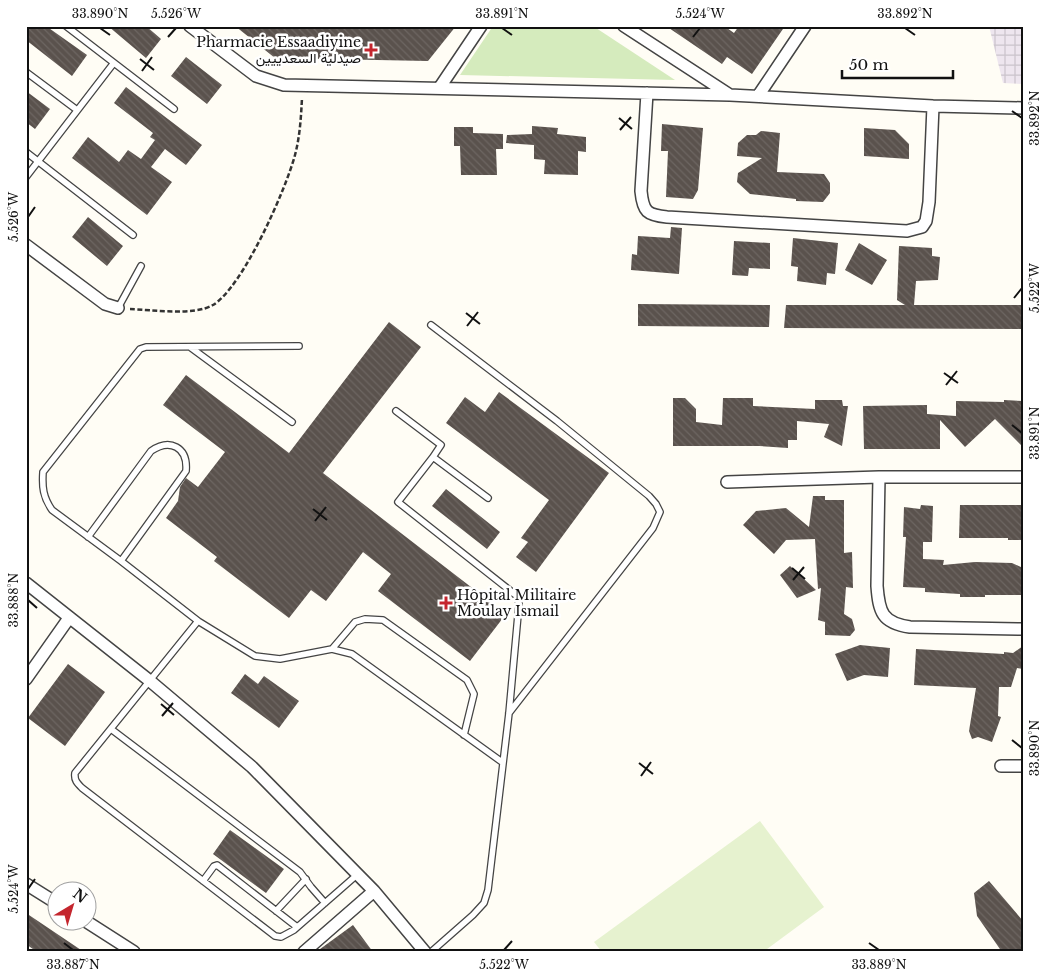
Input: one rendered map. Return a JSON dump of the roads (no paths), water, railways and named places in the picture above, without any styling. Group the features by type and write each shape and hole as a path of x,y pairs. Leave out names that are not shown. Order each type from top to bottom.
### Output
{"street":[{"path":"190,26 256,76 284,85 730,95 932,106 1023,108"},
{"path":"440,88 481,26"},
{"path":"624,26 730,95"},
{"path":"758,96 806,26"},
{"path":"648,93 641,191 642,202 649,214 667,217 907,231 922,227 926,221 929,202 932,106"},
{"path":"26,244 105,304 118,308"},
{"path":"727,482 879,477 1023,478"},
{"path":"879,477 877,586 878,598 884,616 893,623 910,627 1023,629"},
{"path":"26,583 150,681 252,767 374,891 425,952"},
{"path":"26,679 69,618"},
{"path":"1001,766 1023,766"},
{"path":"26,884 48,898"},
{"path":"304,952 374,891"},
{"path":"98,929 134,952"}],"lane":[{"path":"66,26 174,109"},
{"path":"26,177 113,64"},
{"path":"26,72 77,110"},
{"path":"26,152 133,235"},
{"path":"118,308 141,266"},
{"path":"431,325 640,488 656,504 660,512 653,528 509,713"},
{"path":"299,346 146,346 140,349 43,472 45,500 52,510 63,519 198,621 255,656 280,659 332,649 352,654 502,762"},
{"path":"190,347 292,422"},
{"path":"396,411 441,445 398,502 517,596 519,604 509,713 488,890 484,904 473,916 431,952"},
{"path":"88,537 151,451 160,445 173,446 182,452 187,460 186,471 121,561"},
{"path":"433,457 488,498"},
{"path":"332,649 355,622 365,618 382,620 468,680 474,694 464,735"},
{"path":"198,621 75,773 74,778 76,782 275,936 288,935 358,874"},
{"path":"111,729 300,872 326,903"},
{"path":"203,881 214,866 217,865 297,928"},
{"path":"276,911 306,879"}],"place":[{"name":"Pharmacie Essaadiyine صيدلية السعدييين","path":"371,50"},
{"name":"Hôpital Militaire Moulay Ismail","path":"446,603"}]}
